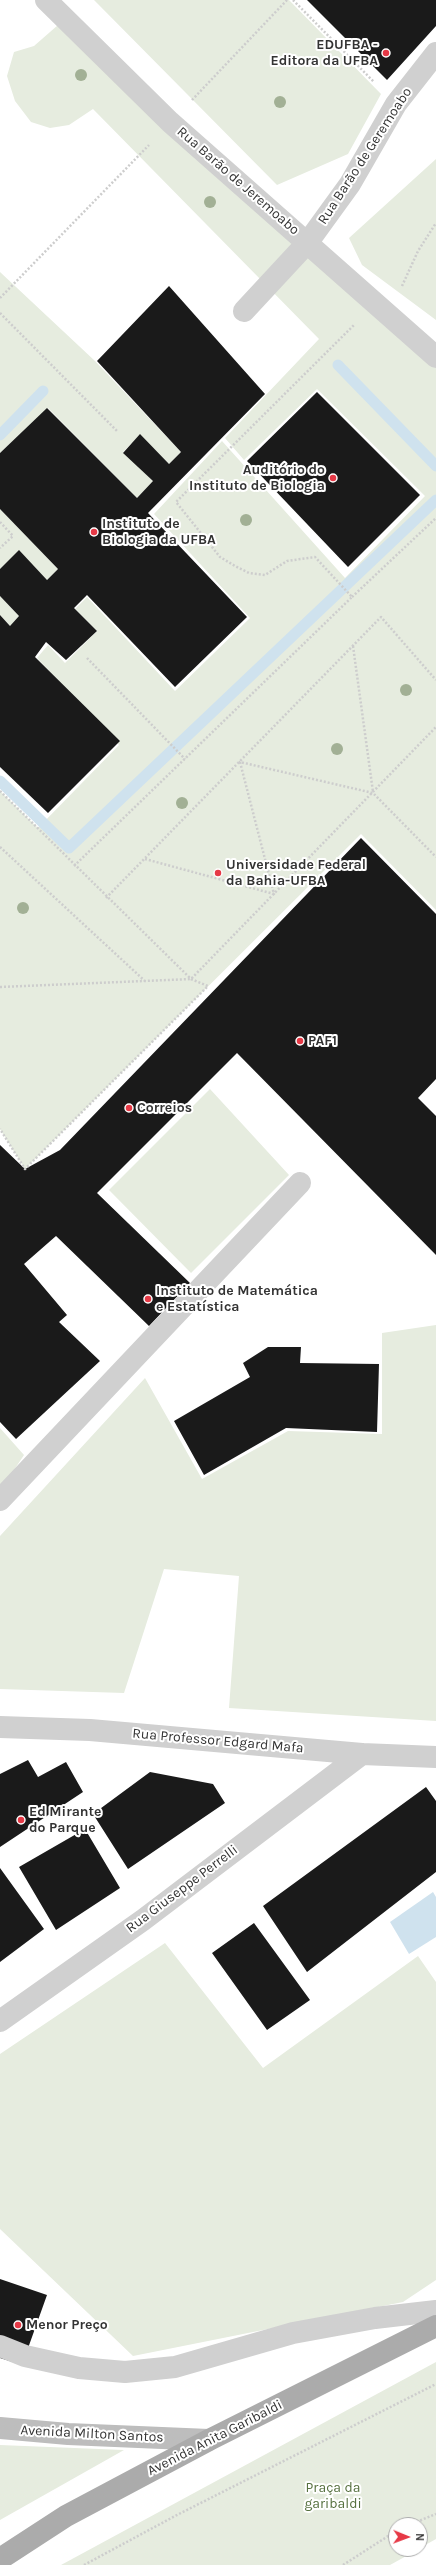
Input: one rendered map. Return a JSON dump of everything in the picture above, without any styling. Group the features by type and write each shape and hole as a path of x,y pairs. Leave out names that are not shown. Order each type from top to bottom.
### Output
{"main road":[{"name":"Avenida Anita Garibaldi","path":"0,2559 66,2516 209,2440 436,2326"},
{"name":"Avenida Milton Santos","path":"0,2428 68,2434 209,2440"}],"street":[{"name":"Rua Barão de Jeremoabo","path":"46,0 170,122 308,242 436,357"},
{"name":"Rua Barão de Geremoabo","path":"244,311 308,242 350,184 396,104 436,53"},
{"path":"0,1500 300,1183"},
{"name":"Rua Professor Edgard Mafa","path":"0,1727 90,1730 362,1754 436,1757"},
{"name":"Rua Giuseppe Perrelli","path":"0,2021 143,1920 362,1754"},
{"path":"0,2346 25,2356 79,2368 126,2372 175,2367 293,2333 375,2318 436,2311"}],"path":[{"path":"0,298 287,0"},
{"path":"293,0 396,104"},
{"path":"352,597 315,557 287,561 265,575 249,573 235,566 220,557 176,502 308,373 382,309 436,223"},
{"path":"0,313 118,432"},
{"path":"74,866 352,597 436,518"},
{"path":"0,522 13,536 0,548"},
{"path":"106,898 381,617 436,680"},
{"path":"353,646 373,793"},
{"path":"87,658 186,759"},
{"path":"0,987 191,979 436,728"},
{"path":"240,762 373,793 436,857"},
{"path":"240,762 274,894"},
{"path":"0,791 106,898 191,979 208,986 25,1169 0,1129"},
{"path":"0,847 146,982"},
{"path":"145,859 274,894"},
{"path":"84,2565 175,2516 436,2384"},
{"path":"342,2565 388,2536"}],"green space":[{"path":"94,0 289,0 381,94 348,154 277,185"},
{"path":"66,18 436,361 436,910 361,834 25,1169 0,1129 0,791 38,828 119,745 37,658 48,645 65,663 97,631 75,609 87,597 175,691 250,618 154,514 222,441 345,578 425,496 317,389 244,460 225,438 319,339 93,109 69,125 50,128 31,122 15,101 7,76 14,52 34,46"},
{"path":"436,159 436,320 362,265 349,238"},
{"path":"0,272 95,361 181,452 169,464 140,435 123,452 153,481 137,498 48,408 0,453"},
{"path":"0,509 58,569 47,580 19,551 0,569"},
{"path":"0,596 19,616 10,626 0,615"},
{"path":"210,1089 289,1175 191,1273 109,1190"},
{"path":"436,1325 436,1721 229,1708 239,1576 164,1569 124,1693 0,1689 0,1536 145,1378 202,1479 288,1431 382,1434 382,1333"},
{"path":"0,1428 24,1455 0,1491"},
{"path":"165,1943 263,2068 418,1956 436,1982 436,2280 403,2302 133,2356 0,2229 0,2054"},
{"name":"Praça da garibaldi","path":"436,2362 436,2539 428,2544 428,2517 388,2517 388,2557 404,2557 390,2565 61,2565"},
{"path":"0,2445 124,2450 0,2520"}],"water":[{"path":"433,1892 436,1897 436,1937 409,1954 390,1922"}],"building":[{"name":"EDUFBA - Editora da UFBA","path":"307,0 436,0 436,26 387,80"},
{"name":"Instituto de Biologia da UFBA","path":"169,286 265,394 148,513 247,617 175,687 87,595 74,608 97,631 66,660 46,642 35,657 120,741 48,813 0,767 0,615 10,626 19,616 0,596 0,569 19,550 47,580 58,569 0,509 0,453 47,408 137,498 153,481 123,453 140,434 169,464 181,452 97,361"},
{"name":"Auditório do Instituto de Biologia","path":"317,392 420,495 348,567 247,461"},
{"name":"PAF1","path":"361,838 436,914 436,1079 418,1098 436,1116 436,1255 237,1053 97,1193 190,1283 149,1326 56,1236 24,1264 67,1315 59,1322 100,1361 16,1439 0,1422 0,1145 25,1169 60,1150"},
{"path":"268,1347 301,1347 300,1363 379,1364 377,1432 286,1428 204,1475 174,1421 250,1377 243,1363"},
{"name":"Ed Mirante do Parque","path":"28,1760 38,1777 66,1762 83,1792 0,1847 0,1774"},
{"path":"150,1772 213,1784 225,1803 128,1869 93,1814"},
{"path":"426,1787 436,1801 436,1872 307,1972 263,1906"},
{"path":"85,1829 120,1888 56,1930 19,1867"},
{"path":"0,1868 44,1929 0,1962"},
{"path":"254,1923 310,2000 267,2030 212,1953"},
{"name":"Menor Preço","path":"0,2279 47,2295 22,2365 0,2358"}],"waterway":[{"path":"338,365 436,466"},
{"path":"0,435 43,391"},
{"path":"0,781 69,848 436,500"}],"place":[{"name":"EDUFBA - Editora da UFBA","path":"386,53"},
{"name":"Auditório do Instituto de Biologia","path":"333,478"},
{"name":"Instituto de Biologia da UFBA","path":"94,532"},
{"name":"Universidade Federal da Bahia-UFBA","path":"218,873"},
{"name":"PAF1","path":"300,1041"},
{"name":"Correios","path":"129,1108"},
{"name":"Instituto de Matemática e Estatística","path":"148,1299"},
{"name":"Ed Mirante do Parque","path":"21,1820"},
{"name":"Menor Preço","path":"18,2325"}]}
